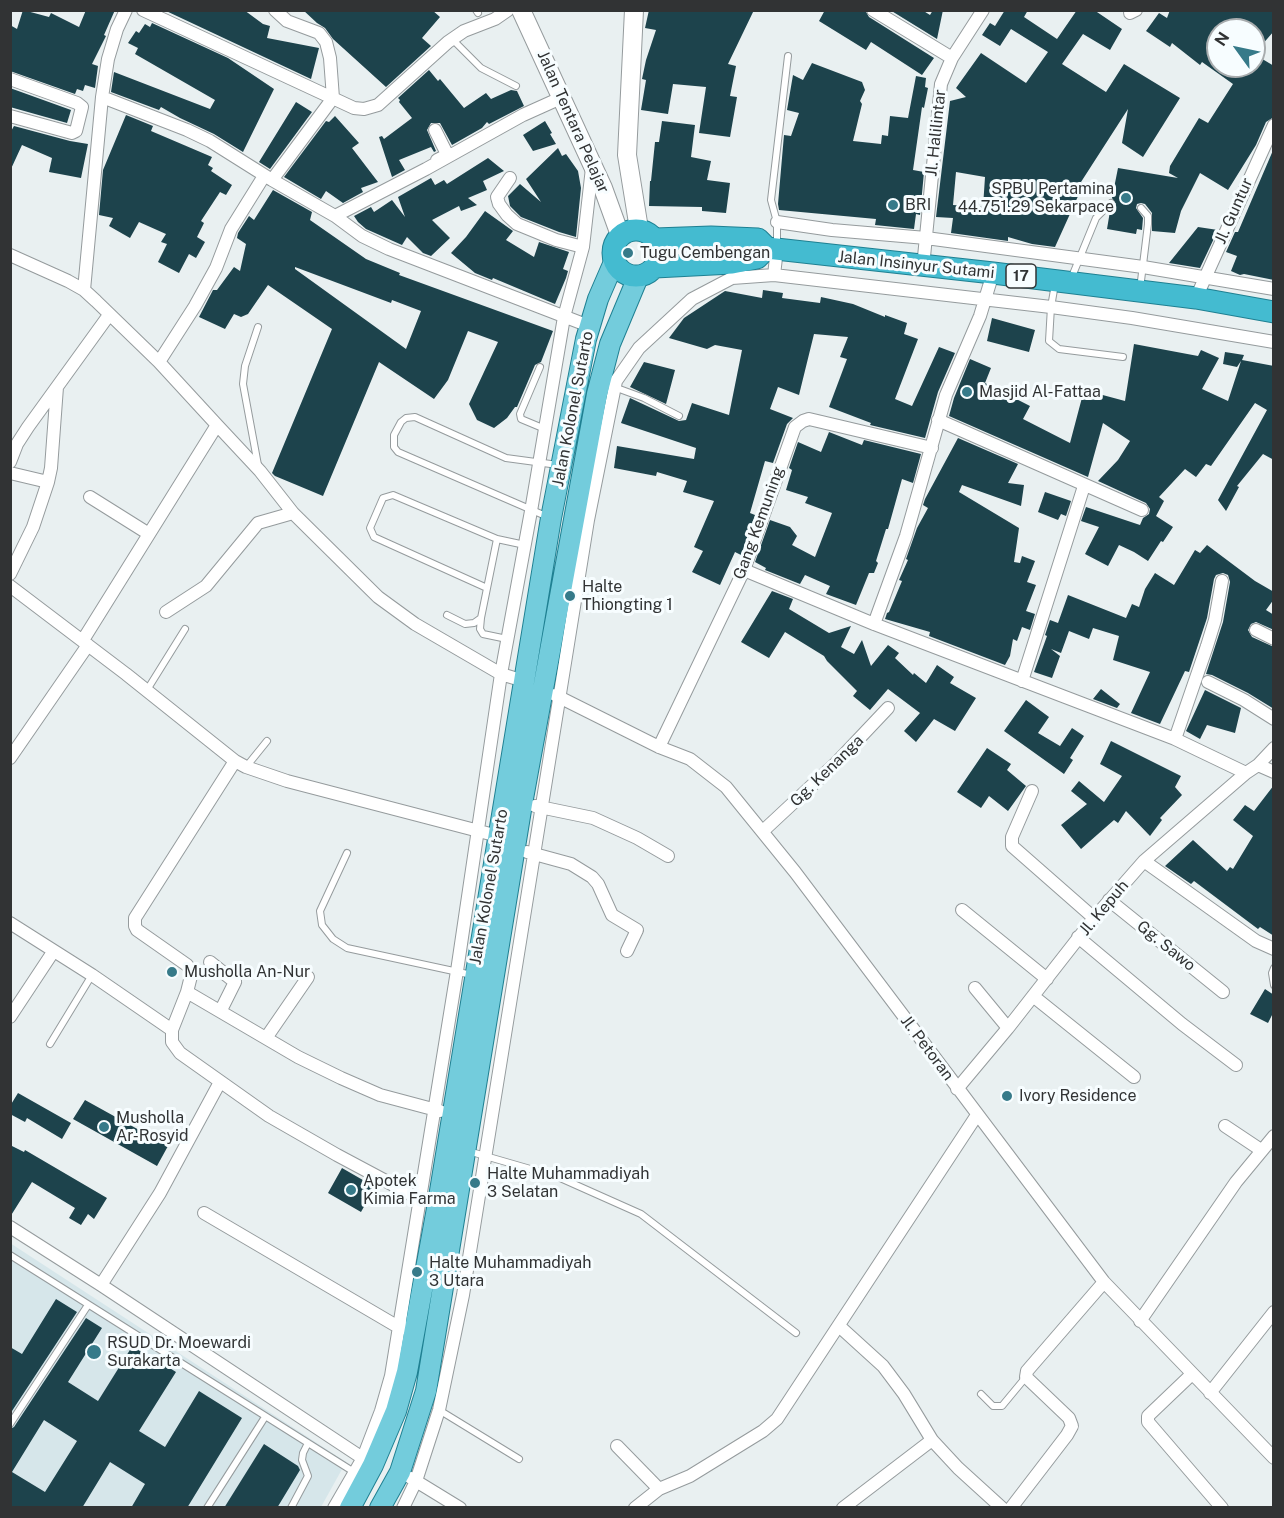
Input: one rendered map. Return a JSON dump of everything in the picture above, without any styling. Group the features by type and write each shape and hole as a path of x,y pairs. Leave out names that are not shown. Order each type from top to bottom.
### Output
{"highway":[{"name":"17","path":"638,234 758,238 772,249"},
{"path":"654,270 660,248 638,234 613,248 614,262 620,270 629,275 654,270 732,263 757,258 772,249"},
{"name":"Jalan Insinyur Sutami","path":"772,249 891,275 923,267 993,273 1196,298 1274,312"}],"main road":[{"name":"Jalan Tentara Pelajar","path":"521,10 563,97 570,120 608,201 638,234"},
{"path":"634,10 627,155 638,234"},
{"name":"Jalan Kolonel Sutarto","path":"350,1508 368,1461 396,1411 407,1372 407,1328 465,973 498,836 551,518 589,326 614,262"},
{"name":"Jalan Kolonel Sutarto","path":"380,1508 408,1476 426,1391 514,849 531,805 593,456 597,394 610,344 654,270"}],"street":[{"path":"84,290 102,97 108,59 117,29 126,10"},
{"path":"143,10 354,108 364,109 378,105 452,39 471,27 495,19 508,10"},
{"path":"159,362 216,268 231,229 268,178 333,98 330,58 326,42 319,33 287,21 274,10"},
{"path":"873,10 952,58"},
{"name":"Jl. Halilintar","path":"923,267 938,100 945,72 982,11"},
{"path":"10,79 77,103 82,107 75,131 72,133 10,116"},
{"path":"102,97 195,134 335,216 363,236 389,249 589,326"},
{"path":"335,216 523,115 563,97"},
{"name":"Jl. Guntur","path":"1196,298 1274,125"},
{"path":"426,169 426,165 445,156 446,152 435,130"},
{"path":"465,973 478,831 501,674 564,317 583,248 592,166"},
{"path":"510,178 497,197 507,215 517,224 583,248"},
{"path":"777,222 832,230 926,238 1143,267 1274,289"},
{"path":"772,249 774,275"},
{"path":"10,255 84,290 159,362 260,471 293,513 384,602 415,624 501,674 524,681"},
{"path":"874,624 906,536 946,395 980,316 993,273"},
{"path":"593,456 616,381 639,348 692,299 732,278 774,275 891,275 985,298 1132,318 1274,342"},
{"path":"10,462 22,436 109,315"},
{"path":"10,574 33,527 48,482 57,387"},
{"name":"Gang Kemuning","path":"659,747 744,570 793,430 798,424 809,419 932,448"},
{"path":"938,420 1142,510"},
{"path":"10,758 86,642 149,534 217,425"},
{"path":"10,473 48,482"},
{"path":"1022,681 1084,486"},
{"path":"90,497 149,534"},
{"path":"166,612 206,586 258,523 293,513"},
{"path":"744,570 874,624 1175,739 1246,773"},
{"path":"1175,739 1208,646 1222,581"},
{"path":"10,586 86,642 241,764 287,781 498,836"},
{"path":"1256,630 1274,639"},
{"path":"1208,682 1244,700 1274,719"},
{"name":"Jl. Petoran","path":"551,694 659,747 690,759 726,787 763,831 1104,1282 1274,1458"},
{"name":"Gg. Kenanga","path":"763,831 836,763 888,708"},
{"name":"Jl. Kepuh","path":"957,1089 1008,1028 1078,937 1144,861 1258,765 1274,748"},
{"path":"241,764 135,918 137,930 190,968 192,976 172,1030 172,1042 175,1049 269,1116 337,1155 429,1201"},
{"path":"1258,765 1274,772"},
{"path":"1032,791 1012,837 1012,846 1094,918"},
{"path":"403,1508 408,1476 439,1410 463,1294 534,853 531,805 593,818 637,838 668,856"},
{"path":"514,849 571,864 592,877 598,884 612,915 638,930 627,951"},
{"path":"1144,861 1256,941 1274,949"},
{"name":"Gg. Sawo","path":"1109,900 1223,992"},
{"path":"962,910 1047,979"},
{"path":"11,925 92,975 172,1030"},
{"path":"1078,937 1182,1024 1236,1065"},
{"path":"10,1017 53,952"},
{"path":"210,962 235,982 221,1010"},
{"path":"266,1038 308,977"},
{"path":"975,988 1008,1028"},
{"path":"187,992 298,1057 341,1078 380,1095 443,1111"},
{"path":"1033,996 1134,1077"},
{"path":"101,1284 160,1193 220,1082"},
{"path":"635,1508 659,1489 690,1476 772,1424 783,1411 977,1115"},
{"path":"1225,1126 1261,1150"},
{"path":"1140,1321 1236,1182 1274,1136"},
{"path":"204,1213 407,1328"},
{"path":"10,1227 101,1284 368,1461 354,1472 334,1508"},
{"path":"1011,1508 1072,1426 1069,1418 1026,1377 1028,1368 1104,1282"},
{"path":"1210,1394 1274,1311"},
{"path":"839,1326 883,1366 904,1394 932,1440 1002,1508"},
{"path":"1192,1374 1148,1416 1148,1422 1222,1508"},
{"path":"843,1508 932,1440"},
{"path":"617,1446 659,1489"},
{"path":"408,1476 460,1508"}],"lane":[{"path":"452,39 481,68 516,86"},
{"path":"772,249 777,222 771,200 788,56"},
{"path":"1112,203 1096,218 1078,260 1062,282 1051,307 1049,341 1059,349 1123,357"},
{"path":"1139,292 1148,224 1148,216 1141,208"},
{"path":"258,327 245,366 243,384 260,471"},
{"path":"540,367 520,414 521,419 546,429"},
{"path":"614,387 644,398 679,416"},
{"path":"551,518 398,452 392,442 401,422 406,418 415,417 506,458 561,466"},
{"path":"487,588 374,537 370,528 383,498 393,495 497,539 525,545"},
{"path":"497,539 480,629 483,634 507,639"},
{"path":"447,615 465,624 474,623 481,618"},
{"path":"147,690 185,629"},
{"path":"241,764 267,741"},
{"path":"347,853 320,911 322,925 333,939 347,948 465,973"},
{"path":"1274,968 1272,974 1274,985"},
{"path":"50,1044 92,975"},
{"path":"464,1150 558,1177 641,1214 796,1333"},
{"path":"10,1256 354,1472"},
{"path":"10,1424 88,1305"},
{"path":"981,1394 993,1406 1002,1406 1026,1377"},
{"path":"439,1410 519,1459"},
{"path":"207,1508 266,1417"},
{"path":"291,1508 308,1476 302,1460 308,1443"}],"shaded area":[{"name":"RSUD Dr. Moewardi Surakarta","path":"10,1243 346,1462 321,1507 11,1507"}],"building":[{"path":"23,10 49,17 51,13 79,27 86,10 115,10 104,35 106,36 92,64 98,66 95,88 85,85 83,91 77,89 75,94 10,71 10,25 17,29"},
{"path":"164,10 244,10 263,24 270,26 267,38 319,48 311,79"},
{"path":"303,10 432,10 440,17 422,38 431,46 386,87"},
{"path":"649,10 754,10 728,64 736,66 730,96 737,97 730,137 699,133 706,87 673,84 668,114 641,110 646,80 642,79 656,30 645,28"},
{"path":"825,10 865,10 869,17 934,58 922,75 871,42 866,50 819,21"},
{"path":"890,10 922,10 930,15 933,10 943,10 937,39"},
{"path":"1005,10 1028,10 1024,17 1057,39 1077,10 1094,10 1122,29 1110,50 1083,34 1062,64 1106,92 1124,64 1180,98 1143,157 1122,143 1128,109 1081,182 1084,183 1055,247 1032,244 1008,237 1008,241 951,233 953,218 936,217 950,101 966,97 956,88 981,53 1026,83 1048,52 1011,29 1000,46 982,35 990,23 995,26","holes":["956,172 985,177 983,207 953,205"]},
{"path":"1170,10 1274,10 1274,31 1266,40 1266,18 1206,18 1206,65 1202,62 1200,65 1172,43 1170,47 1146,31 1159,13 1167,18"},
{"path":"152,23 228,58 274,89 243,152 214,134 161,107 159,110 111,92 114,72 210,109 215,100 135,54 138,48 128,43 136,31 139,33 145,24 150,27"},
{"path":"1266,61 1274,66 1274,117 1266,122 1256,145 1228,190 1200,173 1181,211 1175,233 1152,231 1152,213 1145,204 1141,203 1137,204 1136,208 1143,218 1142,230 1137,229 1136,234 1107,229 1110,211 1116,204 1112,198 1118,168 1178,178 1169,173 1170,166 1199,118 1208,123 1233,84 1225,78 1266,78"},
{"path":"812,63 862,82 865,90 860,101 862,104 853,141 881,144 882,135 888,136 890,116 908,118 916,76 926,78 925,87 928,88 924,108 922,107 913,170 924,172 920,215 916,214 914,229 875,225 876,219 779,210 784,135 791,136 799,113 787,110 793,75 803,80"},
{"path":"429,70 438,81 440,79 464,108 486,93 491,99 511,90 517,91 524,106 489,124 487,122 482,128 452,145 440,123 431,123 427,130 436,151 434,152 431,147 399,160 405,170 392,177 379,137 382,136 384,139 412,118 398,98"},
{"path":"10,88 71,110 67,123 10,107"},
{"path":"296,102 312,112 270,169 259,162"},
{"path":"126,115 153,126 151,131 212,157 208,165 213,168 211,171 232,185 226,195 220,192 201,221 204,223 197,237 205,242 196,258 189,254 179,273 158,262 167,244 161,242 166,234 139,222 130,238 109,226 113,218 99,215 103,170"},
{"path":"335,116 359,143 352,148 378,182 361,188 363,192 343,203 326,191 321,199 284,177 326,121 329,122"},
{"path":"545,121 556,144 533,151 523,135"},
{"path":"662,121 695,125 691,157 711,161 707,180 730,183 726,213 702,211 702,207 649,206 655,142 659,142"},
{"path":"14,126 88,144 81,178 49,172 52,158 22,145 10,171 10,133"},
{"path":"558,148 562,156 566,154 578,171 581,188 576,237 521,217 510,206 508,196 520,184 541,202 526,179"},
{"path":"1274,148 1274,280 1240,275 1231,271 1237,256 1226,252 1235,232 1238,232"},
{"path":"488,158 504,171 483,181 487,190 468,198 477,205 461,211 459,206 432,220 450,238 431,256 423,253 407,237 402,245 366,229 354,216 371,207 374,212 392,200 405,217 398,197 431,178 435,185 444,180 447,184"},
{"path":"273,190 312,212 310,220 366,259 400,273 399,275 553,331 541,362 535,365 517,407 494,428 477,420 469,404 498,342 468,331 448,380 434,399 379,362 323,496 275,476 272,473 332,329 268,285 248,314 241,317 234,314 225,329 199,317 213,290 217,290 234,267 240,271 246,244 237,238 238,233 249,216 254,220","holes":["295,267 391,303 392,300 421,311 406,349"]},
{"path":"485,211 513,231 506,240 534,257 539,242 569,252 563,269 568,271 555,304 493,278 492,280 475,273 451,253"},
{"path":"1198,227 1218,230 1200,268 1169,263"},
{"path":"763,290 783,293 782,298 820,303 821,297 853,304 907,323 904,334 918,339 895,399 912,406 939,347 955,353 938,392 925,438 870,425 871,423 829,407 847,359 840,357 848,337 814,334 799,395 778,387 770,409 793,418 787,424 773,463 765,461 750,513 755,515 741,555 735,552 720,585 692,572 703,551 694,547 714,501 683,492 687,481 657,472 656,476 614,468 617,446 694,459 696,448 621,423 630,398 679,421 686,420 692,403 729,415 742,350 715,345 707,349 669,338 684,318 725,291 762,298"},
{"path":"992,318 1035,330 1029,352 987,341"},
{"path":"1134,344 1198,356 1201,350 1219,358 1202,389 1228,401 1241,361 1237,367 1223,364 1225,352 1244,355 1242,360 1274,366 1274,460 1263,454 1237,486 1239,487 1226,511 1218,500 1267,410 1255,403 1211,466 1206,464 1196,477 1185,469 1159,497 1164,501 1156,516 1173,527 1148,561 1119,545 1108,566 1085,554 1099,527 1081,521 1086,507 1140,525 1143,518 1149,514 1150,509 1146,503 1098,481 1118,460 1130,441 1103,423 1088,477 949,416 970,359 991,368 985,383 1030,406 1023,419 1070,443 1084,390 1125,401"},
{"path":"644,362 675,370 666,404 630,387"},
{"path":"829,432 862,445 864,440 921,454 913,483 902,479 876,561 878,563 874,573 869,573 856,605 826,594 830,586 805,575 800,584 765,570 766,568 755,562 770,520 790,527 797,536 792,545 815,557 832,513 805,503 808,497 786,490 792,470 789,468 798,442 821,452"},
{"path":"958,438 1018,464 1008,483 1024,485 1021,506 962,485 959,492 1019,528 1014,562 1020,563 1022,556 1035,561 1027,582 1036,585 1026,611 1035,614 1030,630 1022,627 1017,641 1013,639 1010,656 1005,665 929,636 930,632 885,619 902,581 899,580 908,560 906,559 917,528 928,508 923,505 925,499"},
{"path":"1045,492 1071,501 1066,516 1061,514 1058,520 1038,512"},
{"path":"1207,545 1255,581 1274,592 1274,599 1266,610 1274,615 1274,630 1256,622 1251,624 1248,630 1252,637 1274,647 1274,709 1248,693 1206,674 1223,622 1230,582 1228,575 1223,573 1216,575 1214,579 1207,618 1189,672 1185,671 1160,724 1131,713 1150,672 1113,660 1119,636 1093,628 1089,639 1069,631 1061,653 1051,649 1060,656 1052,678 1034,672 1047,636 1045,635 1050,620 1058,623 1068,595 1126,618 1132,604 1139,607 1145,589 1155,573 1174,585 1195,550 1200,553"},
{"path":"772,591 793,599 789,609 829,633 851,626 841,647 854,654 862,640 871,666 888,645 899,653 895,658 913,675 914,673 926,683 937,665 954,677 950,683 976,698 955,731 934,719 916,742 904,731 920,713 888,689 870,710 853,696 857,691 824,656 785,632 769,658 741,642"},
{"path":"1101,689 1120,704 1117,708 1093,699"},
{"path":"1205,690 1241,708 1235,733 1207,725 1200,739 1186,731"},
{"path":"1026,700 1049,717 1038,733 1060,746 1072,728 1084,736 1070,758 1073,760 1064,774 1004,731"},
{"path":"1111,741 1181,776 1175,787 1182,795 1160,818 1162,820 1150,836 1126,811 1118,823 1114,820 1081,849 1061,825 1087,804 1071,791 1079,781 1104,802 1122,776 1100,764"},
{"path":"987,748 1011,764 1007,770 1026,786 1008,811 989,796 981,808 957,792"},
{"path":"1274,785 1274,936 1260,927 1258,929 1194,881 1191,884 1165,866 1193,840 1227,871 1230,867 1233,869 1253,836 1233,820 1245,805 1254,811"},
{"path":"1265,989 1274,995 1274,1011 1268,1023 1250,1014"},
{"path":"18,1093 71,1123 62,1139 27,1118 25,1122 10,1114 10,1106"},
{"path":"85,1100 168,1146 157,1166 73,1119"},
{"path":"10,1145 24,1152 25,1150 107,1198 94,1219 88,1214 81,1225 69,1218 75,1208 32,1182 10,1217"},
{"name":"Apotek Kimia Farma","path":"342,1168 375,1187 361,1212 328,1193"},
{"path":"56,1299 77,1312 10,1414 10,1347 22,1354"},
{"path":"86,1318 102,1328 68,1382 98,1401 133,1345 176,1372 139,1431 165,1447 199,1391 242,1418 187,1508 131,1508 145,1484 110,1462 82,1508 10,1508 10,1429 14,1427","holes":["44,1420 77,1441 45,1492 12,1472"]},
{"path":"264,1444 298,1466 300,1470 277,1508 224,1508"}],"place":[{"name":"SPBU Pertamina 44.751.29 Sekarpace","path":"1126,198"},
{"name":"BRI","path":"893,205"},
{"name":"Tugu Cembengan","path":"628,253"},
{"name":"Masjid Al-Fattaa","path":"967,392"},
{"name":"Halte Thiongting 1","path":"570,596"},
{"name":"Musholla An-Nur","path":"172,972"},
{"name":"Ivory Residence","path":"1007,1096"},
{"name":"Musholla Ar-Rosyid","path":"104,1127"},
{"name":"Halte Muhammadiyah 3 Selatan","path":"475,1183"},
{"name":"Apotek Kimia Farma","path":"351,1190"},
{"name":"Halte Muhammadiyah 3 Utara","path":"417,1272"},
{"name":"RSUD Dr. Moewardi Surakarta","path":"94,1352"}]}
